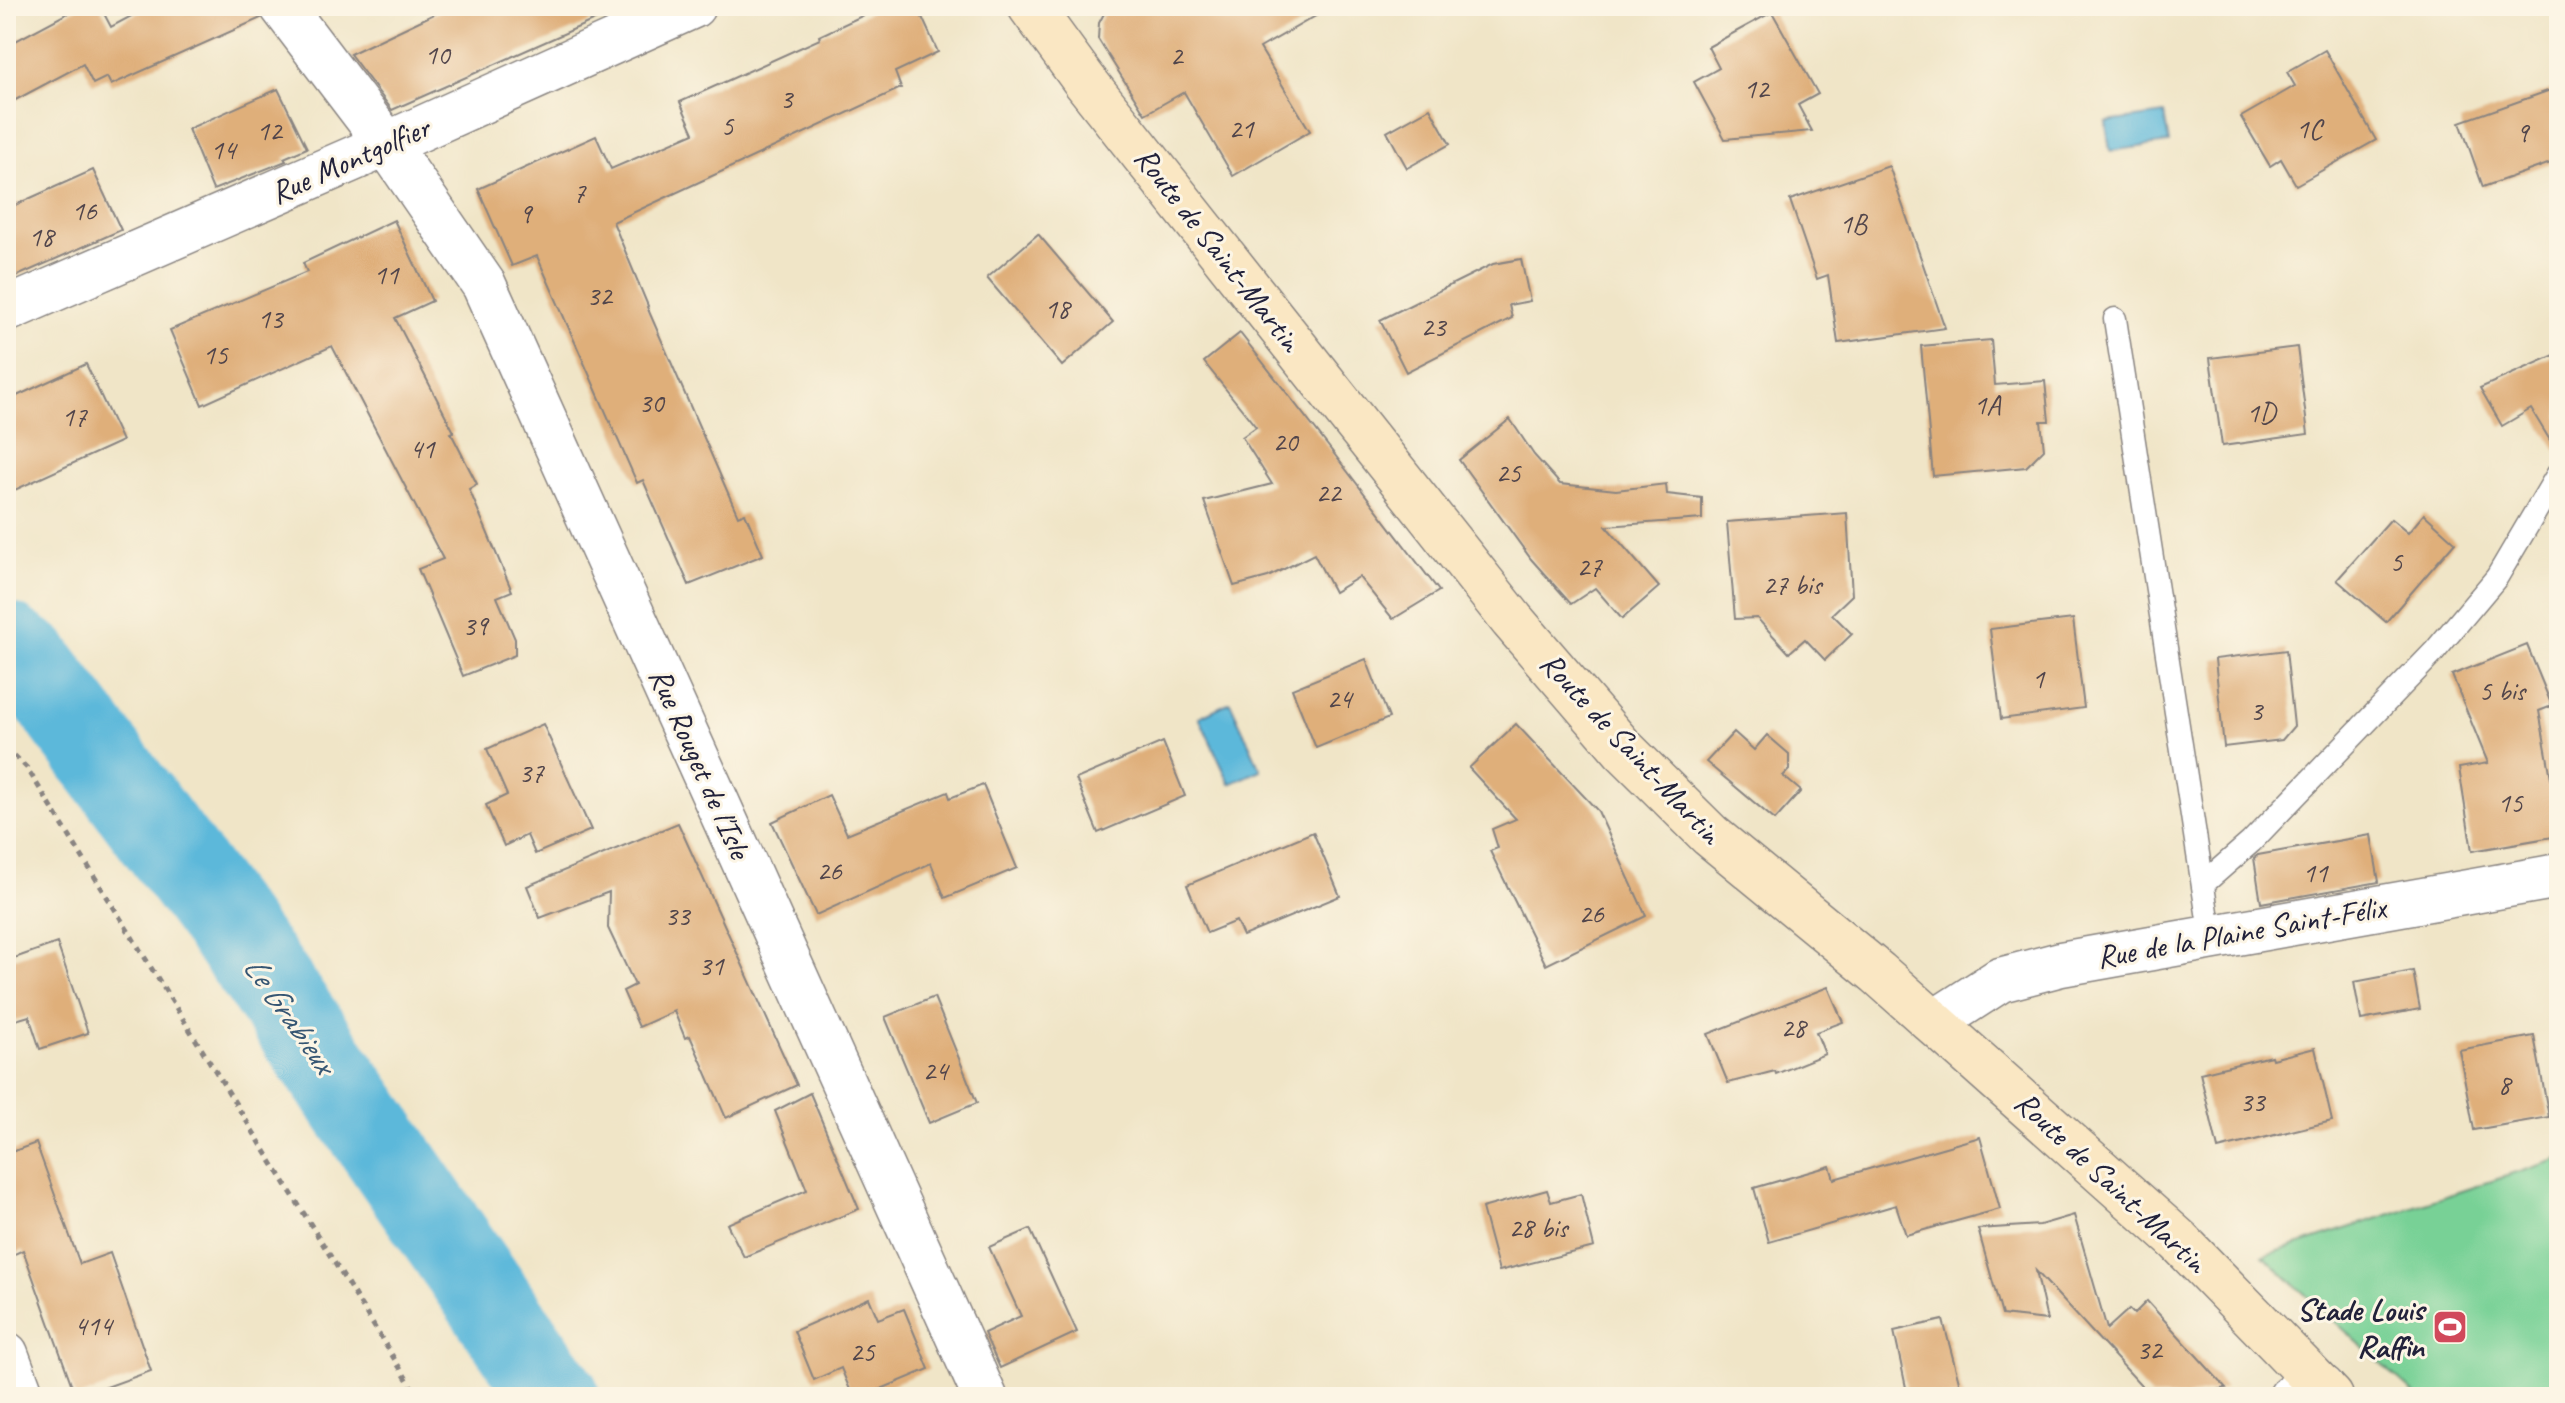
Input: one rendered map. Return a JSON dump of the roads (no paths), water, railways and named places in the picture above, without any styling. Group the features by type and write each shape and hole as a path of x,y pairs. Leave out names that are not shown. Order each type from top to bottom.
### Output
{"main road":[{"name":"Route de Saint-Martin","path":"1044,10 1094,93 1512,620 1623,749 1710,835 1935,1022 2179,1241 2315,1394"}],"street":[{"name":"Rue Rouget de l'Isle","path":"282,6 387,144 484,285 985,1397"},
{"name":"Rue Montgolfier","path":"6,310 693,6"},
{"name":"Rue de la Plaine Saint-Félix","path":"1935,1022 2000,980 2061,964 2559,876"},
{"path":"6,1354 22,1397"}],"lane":[{"path":"2115,319 2211,938"},
{"path":"2203,884 2251,842 2434,652 2497,577 2559,472"}],"water":[{"path":"2164,114 2169,143 2110,151 2106,122"},
{"path":"1230,702 1261,770 1230,784 1199,717"}],"waterway":[{"name":"Le Grabieux","path":"6,646 30,662 260,970 556,1397"}],"place":[{"name":"Stade Louis Raffin","path":"2450,1327"}]}
